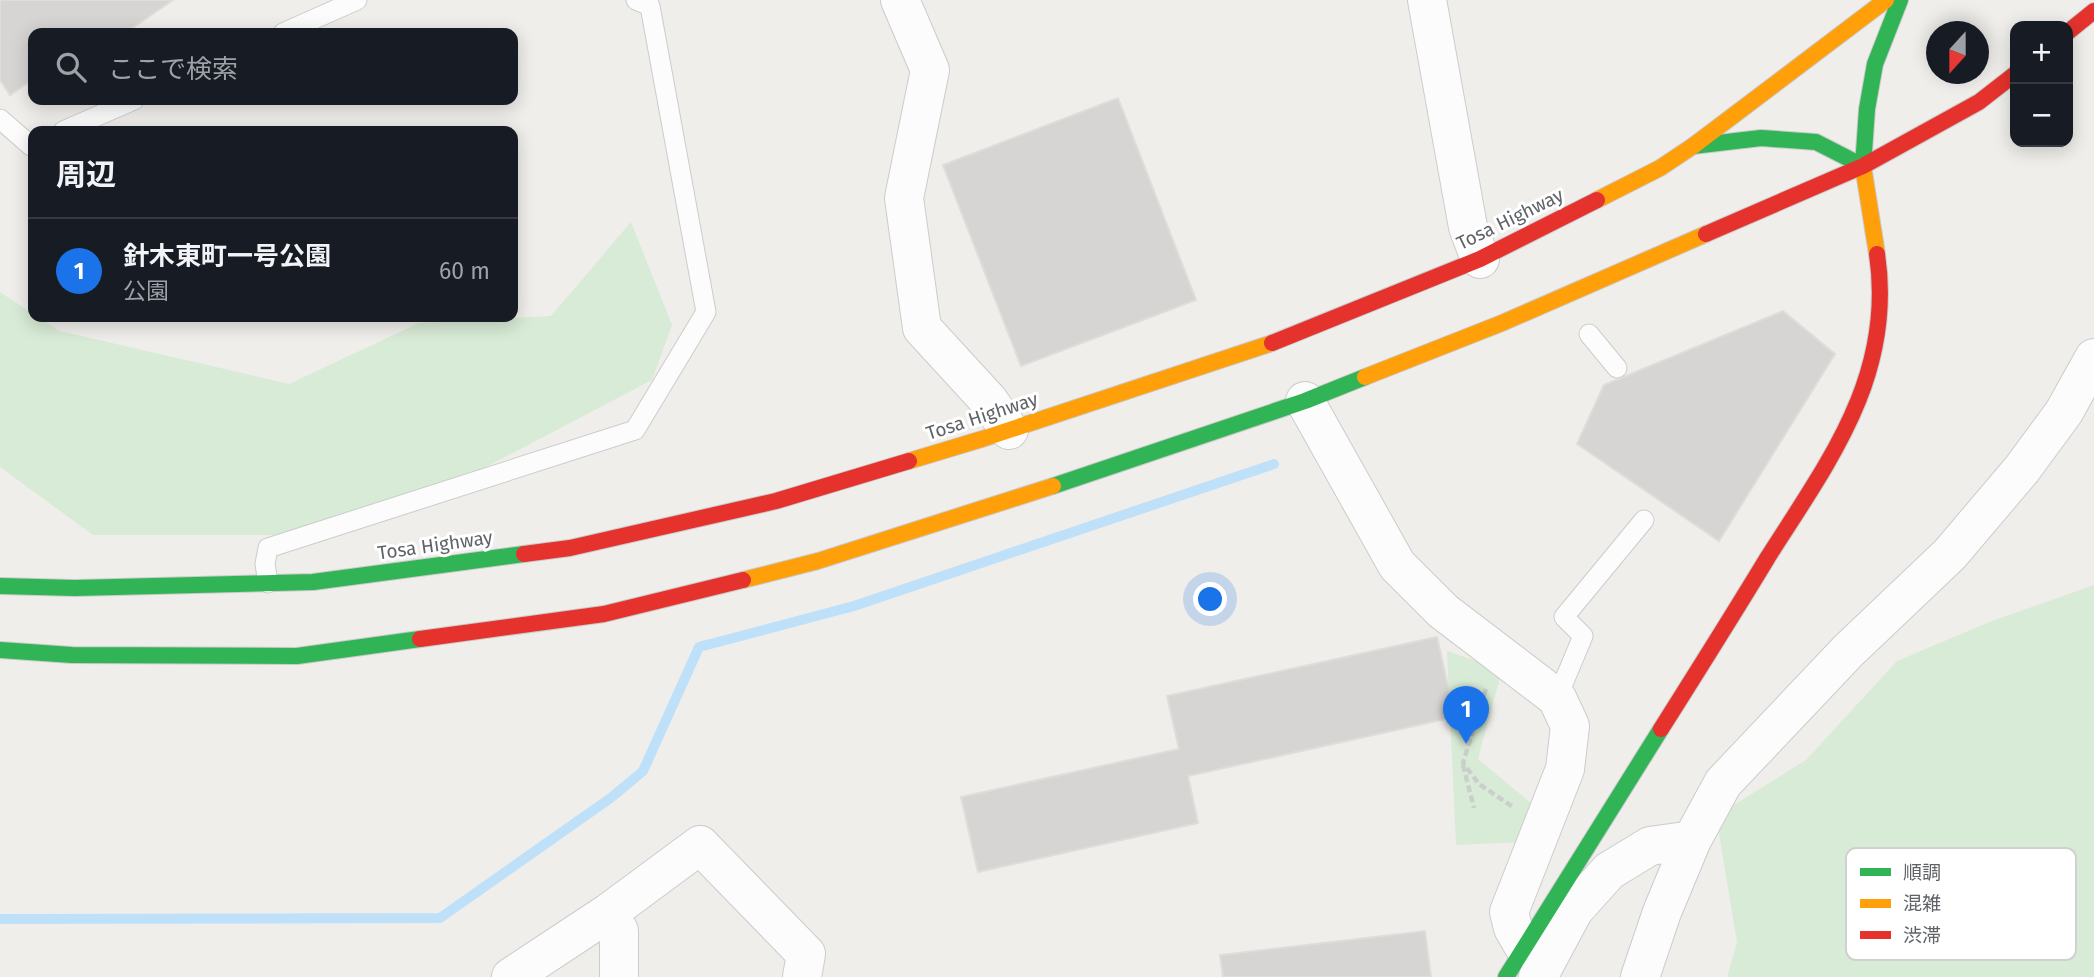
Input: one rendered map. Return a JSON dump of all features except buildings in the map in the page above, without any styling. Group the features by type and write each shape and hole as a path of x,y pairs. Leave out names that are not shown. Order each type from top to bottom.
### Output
{"main road":[{"name":"Tosa Highway","path":"0,586 75,588 313,582 570,548 776,501 1009,430 1272,343 1480,259 1660,168 1886,0"},
{"path":"1523,967 1825,467 1853,415 1874,356 1880,307 1879,270 1863,166 1867,109 1875,64 1900,0"},
{"path":"2073,28 2094,11"},
{"path":"0,650 72,655 297,656 604,614 818,561 1018,498 1305,401 1502,323 1863,166 1979,102 2010,78"},
{"path":"1693,146 1761,138 1816,142 1863,166"}],"street":[{"path":"900,0 930,69 904,198 922,328 989,401 1009,430"},
{"path":"1427,0 1468,227 1480,259"},
{"path":"1640,977 1662,912 1692,840 1723,783 1848,651 1950,554 2022,469 2064,412 2094,358"},
{"path":"1305,401 1397,565 1443,611 1557,698 1570,726 1565,769 1509,912 1523,967"},
{"path":"1523,967 1609,872 1650,846 1692,840"},
{"path":"511,977 608,913 700,845 806,954 802,977"},
{"path":"608,913 619,931 619,977"}],"lane":[{"path":"294,28 358,0"},
{"path":"268,583 265,564 268,548 635,430 706,312 650,6 636,0"},
{"path":"74,126 123,105"},
{"path":"0,119 28,143"},
{"path":"1589,334 1617,368"},
{"path":"1557,698 1583,636 1564,617 1644,520"}],"path":[{"path":"1474,808 1463,763 1497,653"},
{"path":"1463,763 1479,784 1543,827"}],"green space":[{"path":"631,222 672,325 652,380 440,491 276,535 93,535 0,467 0,292 28,311 28,322 45,322 60,331 289,384 419,323 518,322 518,318 551,316"},
{"path":"2094,585 2094,977 1727,977 1737,942 1716,816 1806,760 1897,661 1992,621"},
{"path":"1447,651 1502,670 1478,759 1537,808 1522,842 1456,845"}],"waterway":[{"path":"0,919 440,918 612,797 643,771 699,647 854,606 1274,464"}],"traffic: fast":[{"path":"1863,166 1867,109 1875,64 1900,0"},
{"path":"1693,146 1761,138 1816,142 1863,166"},
{"path":"1053,486 1305,401 1365,377"},
{"path":"0,586 75,588 313,582 524,554"},
{"path":"0,650 72,655 297,656 420,639"},
{"path":"1506,977 1661,729"}],"traffic: slow":[{"path":"1597,200 1660,168 1693,146 1886,0"},
{"path":"1863,166 1877,254"},
{"path":"1365,377 1502,323 1706,234"},
{"path":"909,461 1272,343"},
{"path":"743,580 818,561 1053,486"}],"traffic: jam":[{"path":"2073,28 2094,11"},
{"path":"1706,234 1863,166 1979,102 2010,78"},
{"path":"1272,343 1480,259 1597,200"},
{"path":"1661,729 1813,486 1852,415 1867,378 1876,339 1880,298 1877,254"},
{"path":"524,554 570,548 776,501 909,461"},
{"path":"420,639 604,614 743,580"}],"place":[{"name":"針木東町一号公園","path":"1466,744"}]}
